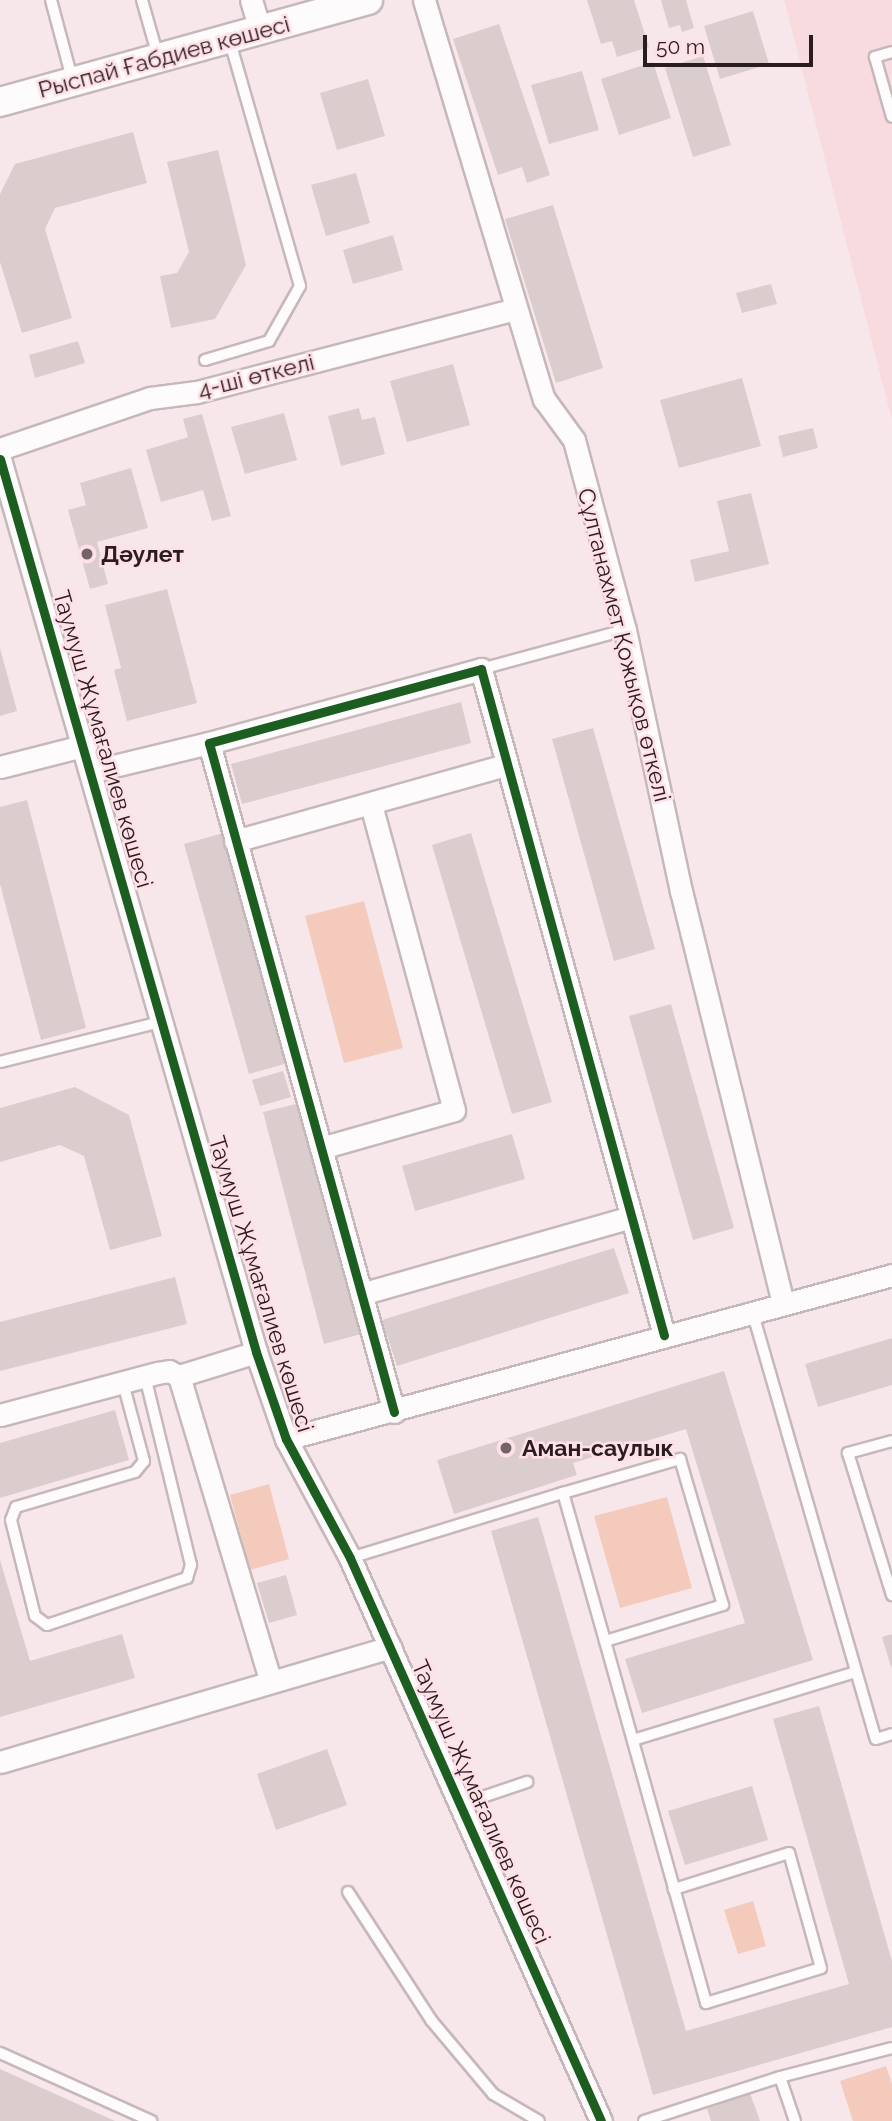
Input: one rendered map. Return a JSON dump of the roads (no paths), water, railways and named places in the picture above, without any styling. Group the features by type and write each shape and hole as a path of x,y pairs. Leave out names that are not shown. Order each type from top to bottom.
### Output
{"street":[{"path":"251,0 260,30"},
{"name":"Рыспай Ғабдиев көшесі","path":"0,102 369,0"},
{"name":"Сұлтанахмет Қожықов өткелі","path":"424,0 544,399 574,440 625,630 681,891 783,1304"},
{"name":"4-ші өткелі","path":"0,449 150,398 197,392 515,309"},
{"name":"Таумуш Жұмағалиев көшесі","path":"0,459 86,745 256,1352 286,1439 351,1558 601,2121"},
{"path":"93,771 209,743 481,669 505,765 664,1335"},
{"path":"209,743 394,1412"},
{"path":"0,767 86,745"},
{"path":"234,841 371,805 505,765"},
{"path":"321,1148 454,1110 371,805"},
{"path":"361,1294 631,1217"},
{"path":"286,1439 394,1412 664,1335 753,1314 892,1275"},
{"path":"179,1377 256,1352"},
{"path":"0,1415 169,1371 179,1377 270,1679"},
{"path":"0,1762 270,1679 390,1647"}],"lane":[{"path":"51,0 73,82"},
{"path":"142,0 158,58"},
{"path":"205,360 269,341 300,286 229,39"},
{"path":"892,52 875,57 892,117"},
{"path":"481,669 625,630"},
{"path":"0,1062 164,1021"},
{"path":"753,1314 876,1739 892,1734"},
{"path":"123,1383 144,1461 135,1472 16,1507 11,1520 36,1616 47,1625 187,1578 191,1565 145,1377"},
{"path":"892,1441 848,1453 892,1595"},
{"path":"351,1558 680,1459 723,1605 605,1641"},
{"path":"563,1493 633,1740 674,1889 706,2003 821,1968 789,1853 674,1889"},
{"path":"633,1740 856,1672"},
{"path":"461,1804 527,1782"},
{"path":"348,1892 440,2031 494,2094 539,2121"},
{"path":"644,2121 780,2077 892,2048"},
{"path":"0,2053 151,2121"},
{"path":"780,2077 795,2121"}],"place":[{"name":"Дәулет","path":"87,554"},
{"name":"Аман-саулык","path":"506,1448"}]}
